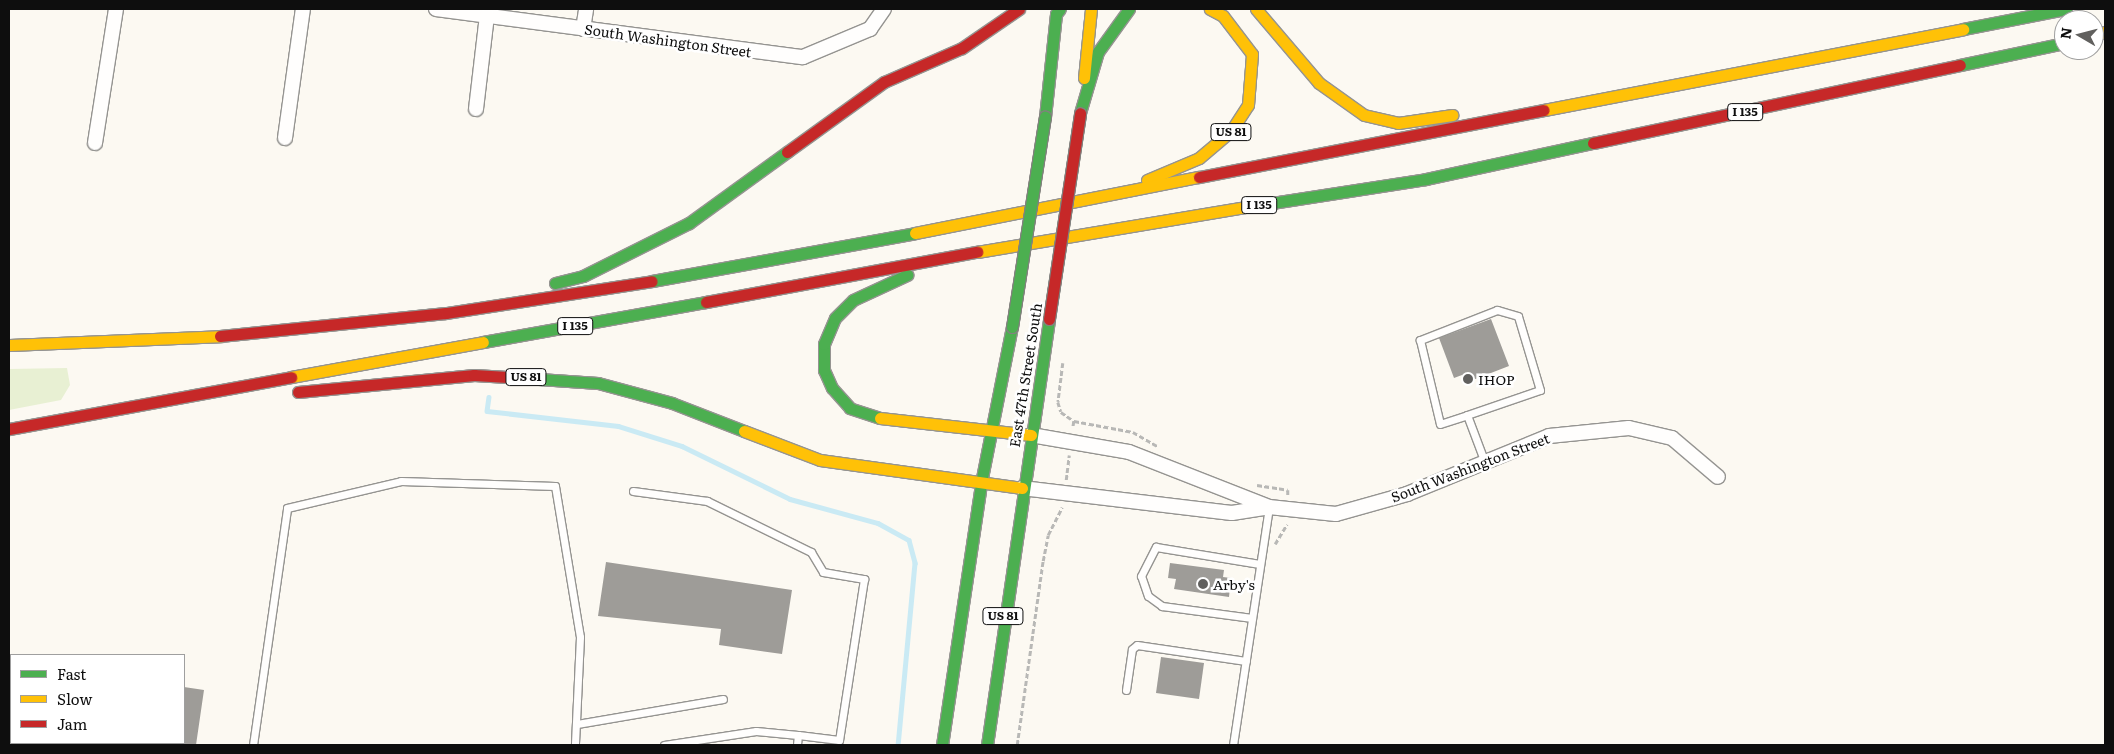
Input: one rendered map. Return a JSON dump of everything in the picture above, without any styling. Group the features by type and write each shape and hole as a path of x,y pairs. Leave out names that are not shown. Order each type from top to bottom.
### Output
{"main road":[{"path":"446,313 583,276 689,224 884,82 962,48 1019,9"},
{"name":"East 47th Street South","path":"987,745 1022,488 1050,319 1080,113 1091,9"},
{"name":"US 81","path":"1080,113 1098,52 1130,9"},
{"name":"US 81","path":"1103,199 1199,158 1231,132 1248,105 1252,54 1223,16 1210,9"},
{"path":"1256,9 1337,100 1364,115 1398,123 1620,98"},
{"path":"1993,21 2022,9"},
{"path":"1993,21 2066,9"},
{"name":"East 47th Street South","path":"942,745 981,483 1012,327 1045,117 1058,11"},
{"name":"I 135","path":"9,345 261,334 446,313 706,273 984,216 1103,199 1620,98 1993,21"},
{"name":"I 135","path":"9,429 938,261 1092,231 1426,179 2054,45"},
{"path":"938,261 854,300 831,327 824,344 824,370 850,408 915,425 1030,435"},
{"name":"US 81","path":"284,393 474,375 598,384 672,403 820,460 1022,488"},
{"path":"58,420 265,396"}],"street":[{"path":"95,143 116,9"},
{"path":"285,138 303,9"},
{"name":"South Washington Street","path":"436,9 803,57 870,29 884,9"},
{"path":"583,29 586,9"},
{"path":"476,109 487,16"},
{"name":"South Washington Street","path":"1022,488 1065,490 1232,512 1268,507 1336,514 1407,494 1484,460 1549,436 1629,428 1672,438 1718,477"},
{"name":"South Washington Street","path":"1030,435 1129,452 1268,507"}],"lane":[{"path":"1497,310 1518,316 1540,390 1467,415 1440,424 1420,340 1497,310"},
{"path":"1467,415 1484,460"},
{"path":"253,745 288,508 400,481 556,486 580,637 575,745"},
{"path":"633,491 707,501 811,552 823,572 864,579 839,740 756,730 664,745"},
{"path":"1233,745 1268,507"},
{"path":"1252,618 1162,606 1148,596 1141,576 1156,547 1260,564"},
{"path":"1126,690 1132,649 1137,645 1246,661"},
{"path":"577,724 723,699"},
{"path":"797,745 798,735"}],"path":[{"path":"1018,745 1043,561 1048,535 1062,514 1074,421 1062,412 1058,402 1063,356"}],"green space":[{"path":"67,368 70,385 61,400 9,410 9,369"}],"building":[{"path":"1491,319 1509,366 1465,383 1462,375 1454,378 1439,338"},
{"path":"606,562 792,590 782,654 719,645 721,629 598,616"},
{"name":"Arby's","path":"1170,563 1224,570 1223,577 1231,578 1229,597 1174,589 1176,579 1168,578"},
{"path":"1161,657 1204,663 1199,699 1156,693"},
{"path":"185,687 204,690 196,745 141,745 185,744"}],"waterway":[{"path":"489,397 487,411 618,426 682,446 790,499 878,523 909,540 915,563 898,745"}],"traffic: fast":[{"path":"1056,14 1060,9"},
{"path":"1080,113 1098,52 1129,9"},
{"path":"1963,29 2066,9"},
{"path":"1045,117 1056,14"},
{"path":"1960,65 2054,45"},
{"path":"1012,327 1045,117"},
{"path":"1246,207 1426,179 1593,143"},
{"path":"555,283 583,276 689,223 787,152"},
{"path":"652,281 915,233"},
{"path":"880,418 850,408 832,388 824,370 824,344 835,318 853,300 907,275"},
{"path":"483,342 706,302"},
{"path":"987,745 1049,319"},
{"path":"942,745 981,483 1012,327"},
{"path":"524,378 598,383 672,403 744,431"}],"traffic: slow":[{"path":"1084,78 1091,9"},
{"path":"1147,180 1199,158 1231,131 1248,105 1252,54 1223,16 1210,9"},
{"path":"1256,9 1319,83 1364,115 1398,123 1452,115"},
{"path":"1544,110 1963,29"},
{"path":"915,233 1199,177"},
{"path":"977,252 1246,207"},
{"path":"9,345 220,336"},
{"path":"291,377 483,342"},
{"path":"880,418 1031,435"},
{"path":"744,431 820,460 1022,488"}],"traffic: jam":[{"path":"787,152 884,82 962,48 1019,9"},
{"path":"1593,143 1960,65"},
{"path":"1199,177 1544,110"},
{"path":"1049,319 1080,113"},
{"path":"706,302 977,252"},
{"path":"220,336 446,313 652,281"},
{"path":"298,392 474,375 524,378"},
{"path":"9,429 291,377"}],"place":[{"name":"IHOP","path":"1468,379"},
{"name":"Arby's","path":"1203,584"}]}
